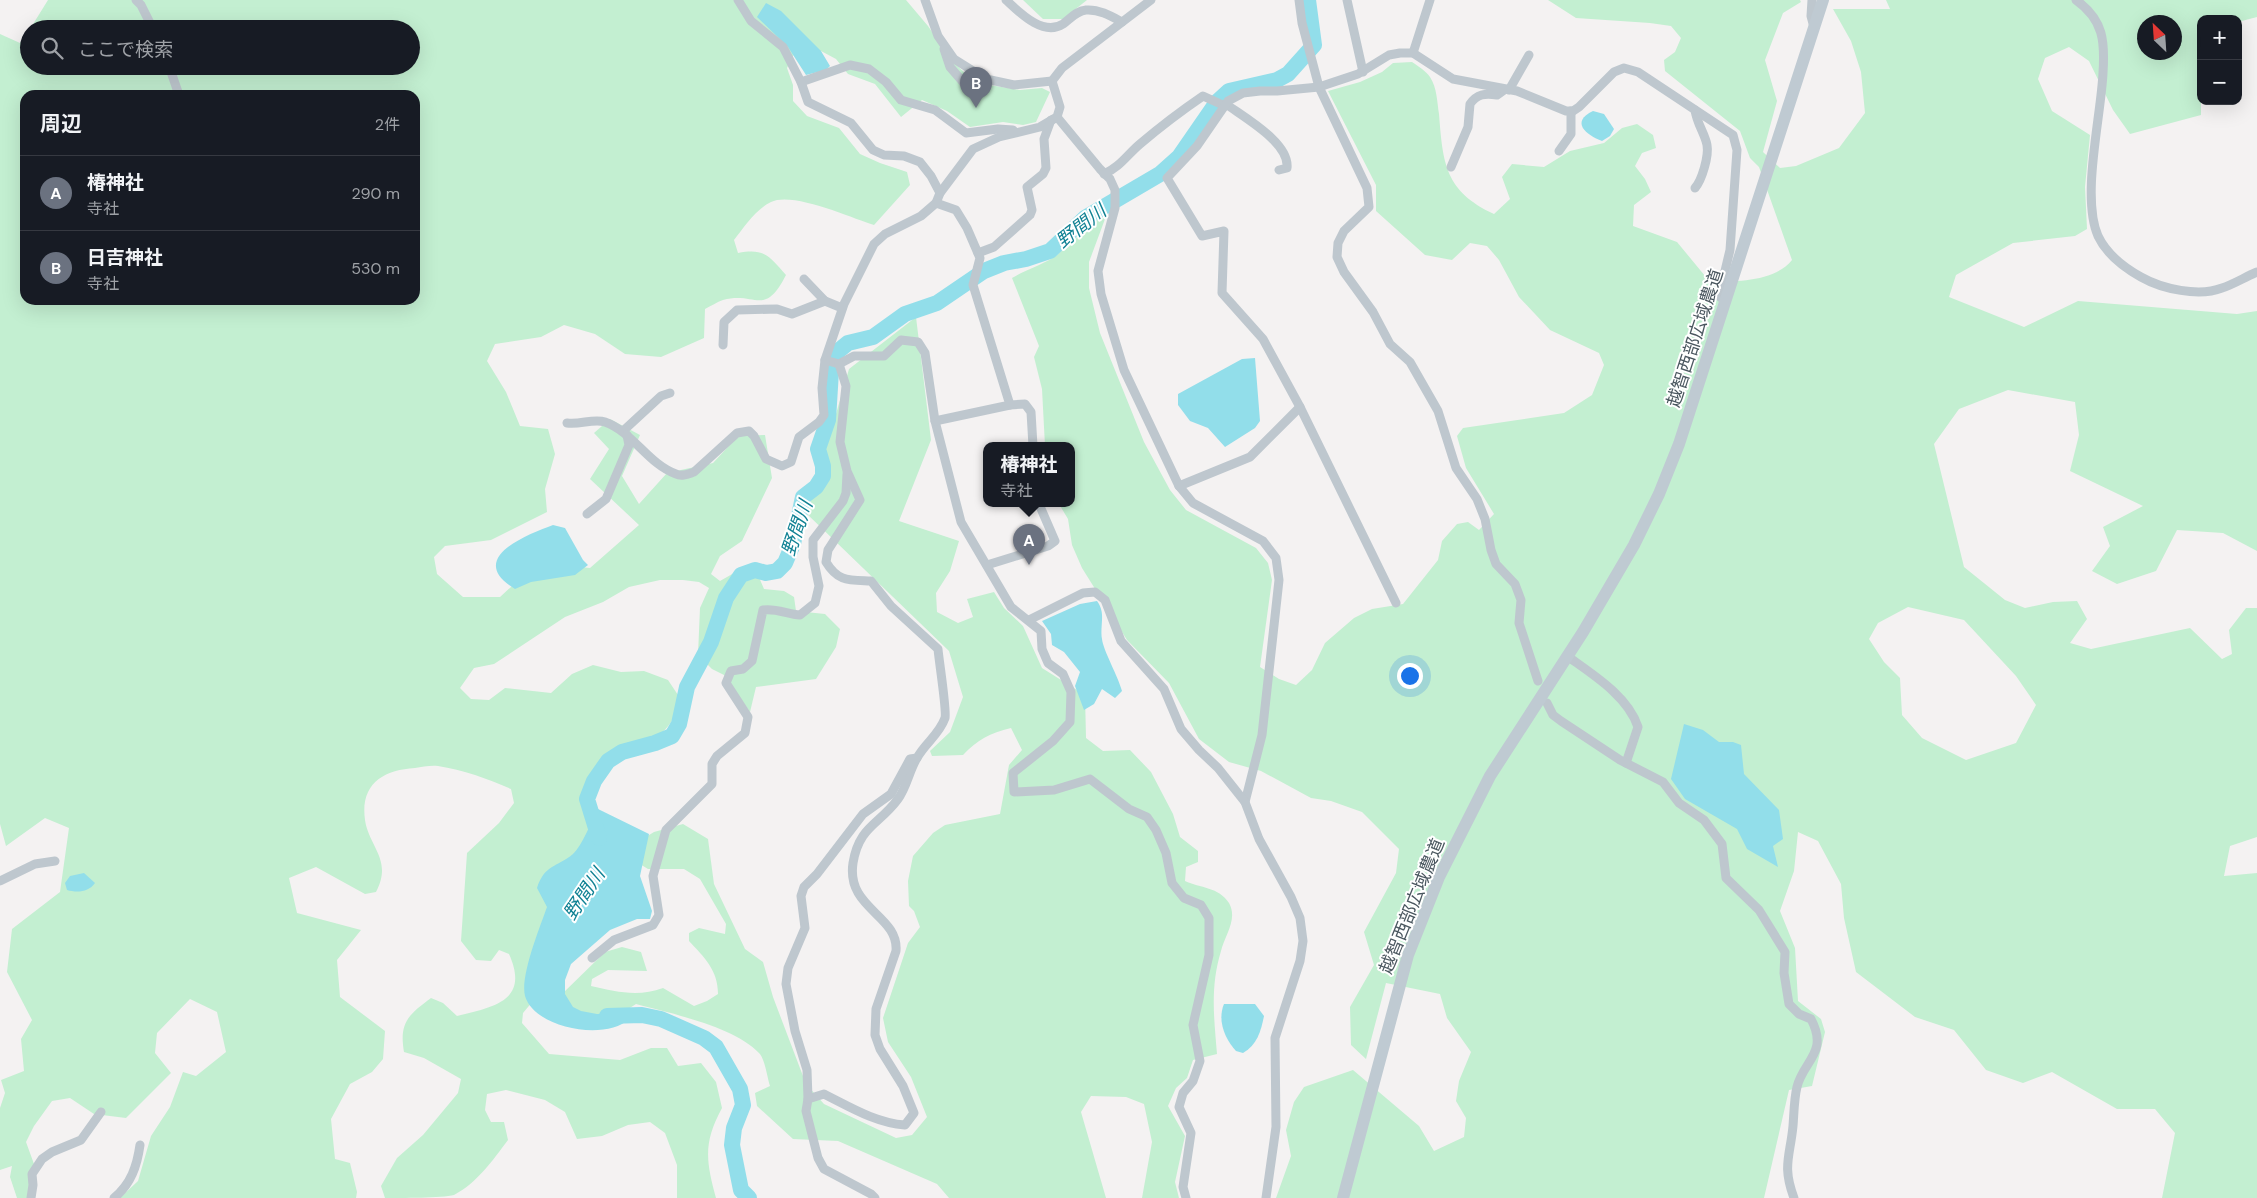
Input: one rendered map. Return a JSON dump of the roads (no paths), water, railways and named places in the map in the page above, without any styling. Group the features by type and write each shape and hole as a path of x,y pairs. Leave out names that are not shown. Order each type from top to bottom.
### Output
{"street":[{"path":"136,0 141,5 148,20"},
{"path":"738,0 751,21 783,47 801,82 808,102 851,123 873,150 884,155 904,156 920,162 931,176 940,193"},
{"path":"925,0 950,67 970,90"},
{"path":"1006,0 1032,22 1044,26 1061,26 1074,14 1086,10 1104,13 1122,22"},
{"path":"942,42 954,59 986,79 1014,85 1052,81 1062,68 1122,22 1140,3 1151,0"},
{"path":"1299,0 1302,23 1319,87 1367,188 1369,207 1344,231 1338,243 1337,257 1344,272 1373,312 1390,344 1410,362 1438,411 1456,468 1477,499 1486,519 1491,550 1496,564 1515,584 1521,600 1519,623 1538,680"},
{"path":"1347,0 1363,72"},
{"path":"1413,53 1430,0"},
{"path":"1812,0 1810,16 1814,28"},
{"name":"越智西部広域農道","path":"1343,1198 1408,955 1435,886 1490,776 1583,632 1634,545 1659,494 1678,444 1823,0"},
{"path":"2076,0 2093,16 2102,31 2102,100 2091,198 2098,234 2107,251 2129,270 2145,279 2179,289 2203,292 2222,288 2257,272"},
{"path":"1396,604 1300,407 1262,339 1222,293 1224,231 1202,236 1167,178 1198,146 1225,105 1243,93 1319,87 1363,72 1389,56 1413,53 1453,79 1517,91 1550,107 1571,111 1579,107 1614,72 1624,68 1638,72 1733,135 1736,150 1730,250 1719,296 1725,301"},
{"path":"1451,167 1452,159 1468,127 1470,104 1481,94 1497,95 1507,90 1529,55"},
{"path":"801,82 850,66 869,69 886,82 901,100 935,110 966,133 998,129 1021,131"},
{"path":"172,75 178,90"},
{"path":"978,253 994,247 1030,215 1032,210 1027,187 1043,174 1046,168 1044,138 1060,107 1052,81"},
{"path":"1104,174 1117,168 1160,127 1203,96 1225,105 1282,147 1288,160 1287,168 1279,170"},
{"path":"1695,110 1707,146 1702,173 1695,188"},
{"path":"1559,151 1571,134 1571,111"},
{"path":"568,423 603,421 625,433 663,467 676,475 686,475 694,472 737,433 749,431 754,436 766,459 782,466 791,462 799,437 819,422 824,415 822,388 825,360 842,308 874,244 885,234 921,216 936,203 940,193 973,149 999,137 1040,127 1054,118"},
{"path":"1054,118 1110,179 1115,190 1115,208 1098,271 1101,294 1124,370 1179,486 1192,503 1263,540 1276,558 1279,580 1262,735 1245,802"},
{"path":"936,203 956,210 967,228 980,258 973,285 1010,405"},
{"path":"804,278 825,301 842,308"},
{"path":"723,345 724,322 736,310 777,309 792,314 825,301"},
{"path":"825,360 840,364 854,356 884,356 901,340 918,342 925,354 935,421 961,522 1011,607 1041,631 1042,649 1048,662 1063,674 1071,692 1070,722 1053,741 1013,773 1014,792 1054,790 1090,779 1129,809 1147,817 1156,830 1166,853 1172,883 1184,898 1200,905 1210,918 1209,955 1193,1024 1200,1061 1194,1081 1183,1093 1179,1107 1190,1133 1183,1187 1186,1198"},
{"path":"808,1099 824,1094 854,1109 895,1124 905,1125 914,1113 903,1086 880,1050 875,1034 876,1009 896,951 897,941 893,931 869,908 855,889 853,865 858,842 869,826 897,800 908,781 917,758 938,734 946,716 938,650 891,606 871,580 847,580 834,575 826,562 828,550 860,500 847,471 840,442 846,386 840,364"},
{"path":"625,433 661,396 670,393"},
{"path":"935,421 1010,405 1024,404 1031,412 1033,442"},
{"path":"1179,486 1250,457 1300,407"},
{"path":"587,514 606,499 629,445 625,433"},
{"path":"592,958 614,940 653,925 659,915 653,876 666,830 712,784 712,764 717,756 745,733 748,717 726,683 731,671 743,669 752,661 763,610 772,608 786,614 800,614 815,603 819,586 813,558 813,540 843,501 846,494 847,471"},
{"path":"988,565 1048,546 1055,541 1040,507"},
{"path":"1029,620 1083,593 1095,592 1105,600 1121,641 1164,689 1181,729 1218,768 1245,802 1259,839 1291,897 1300,918 1304,941 1296,976 1275,1038 1276,1127 1266,1198"},
{"path":"1567,656 1598,679 1633,714 1638,727 1626,763"},
{"path":"1547,703 1553,715 1626,763 1663,782 1679,803 1704,820 1722,844 1726,878 1759,910 1785,952 1784,973 1789,1004 1799,1014 1811,1020 1815,1026 1818,1041 1812,1062 1797,1086 1787,1161 1788,1182 1794,1198"},
{"path":"875,1198 872,1194 824,1169 818,1158 806,1110 808,1099 807,1070 795,1031 786,984 788,968 805,928 801,896 804,887 817,874 863,814 891,794 910,760 917,758"},
{"path":"0,881 35,864 55,861"},
{"path":"31,1198 32,1174 42,1159 52,1152 81,1140 101,1112"},
{"path":"114,1198 126,1186 134,1172 140,1145"}],"water":[{"path":"766,3 781,11 821,51 830,66 826,70 806,75 788,47 757,17"},
{"path":"1593,111 1604,114 1614,129 1610,136 1602,141 1586,132 1583,128 1582,119"},
{"path":"1255,358 1260,421 1255,428 1225,447 1208,428 1190,421 1178,405 1178,394 1242,359"},
{"path":"553,525 565,528 583,560 588,565 575,575 531,582 515,589 501,578 496,568 498,558 516,542"},
{"path":"1097,601 1102,614 1103,644 1122,691 1115,698 1102,689 1094,704 1084,710 1075,686 1080,672 1064,652 1052,645 1051,634 1042,621 1080,604"},
{"path":"1684,724 1703,730 1719,742 1733,742 1741,745 1744,774 1779,810 1783,839 1773,846 1778,867 1747,849 1737,829 1685,799 1671,779"},
{"path":"598,809 649,834 640,876 652,911 650,919 637,919 610,930 571,964 565,980 565,994 573,1007 581,1011 597,1014 629,1013 629,1019 618,1026 589,1030 556,1024 542,1017 531,1007 525,996 524,987 528,964 547,907 537,888 540,880 547,870 573,854"},
{"path":"84,873 95,883 90,888 82,891 67,890 65,883 70,876"},
{"path":"1224,1004 1255,1004 1264,1016 1258,1037 1252,1046 1243,1053 1236,1051 1228,1041 1223,1029 1221,1017"}],"waterway":[{"name":"野間川","path":"599,838 587,799 594,781 608,761 622,752 672,736 679,724 687,687 711,642 726,598 741,575 755,570 766,573 777,571 785,563 793,544 803,497 816,487 823,476 823,466 818,449 828,420 831,371 837,352 848,343 873,337 905,314 937,303 984,271 1004,263 1026,259 1050,251 1085,218 1160,174 1179,157 1217,102 1229,91 1277,80 1288,74 1314,45 1308,0"},
{"name":"野間川","path":"607,1016 642,1015 661,1019 704,1038 716,1047 740,1089 743,1105 734,1128 732,1145 741,1190 749,1198"}],"place":[{"name":"日吉神社","path":"976,108"},
{"name":"椿神社","path":"1029,565"}]}
